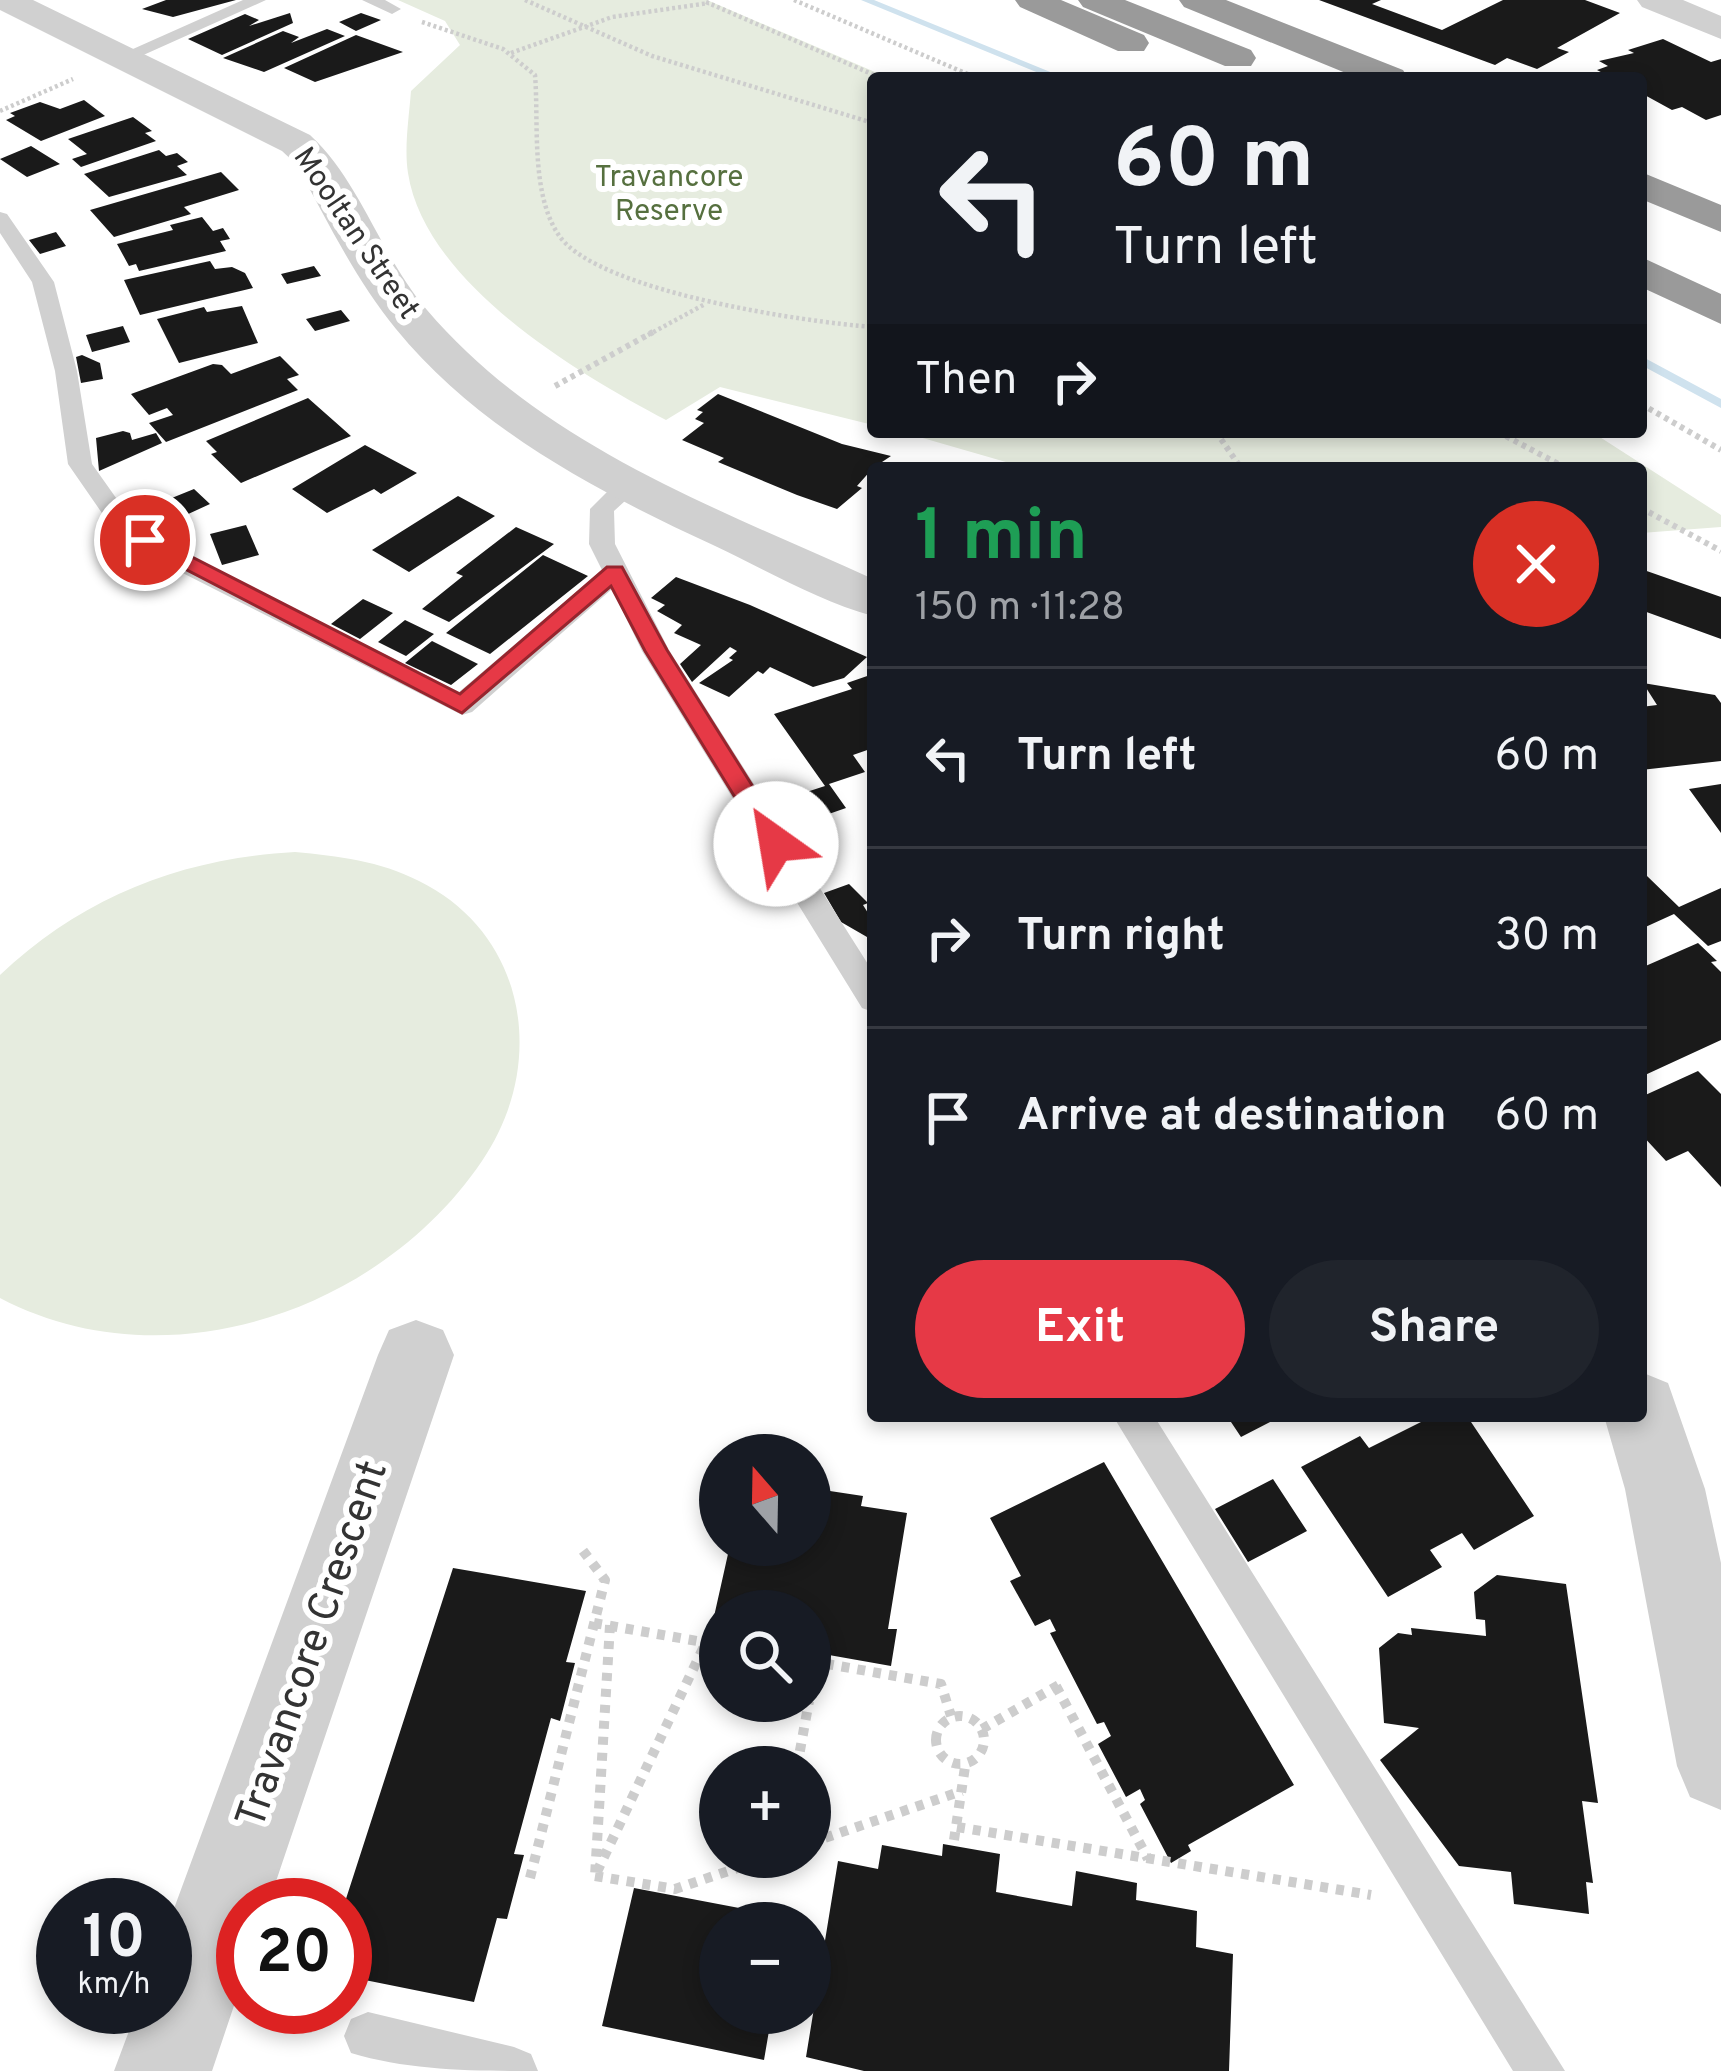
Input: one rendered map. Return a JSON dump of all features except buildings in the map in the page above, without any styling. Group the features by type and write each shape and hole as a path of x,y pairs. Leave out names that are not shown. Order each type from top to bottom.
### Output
{"highway":[{"path":"1032,0 1197,72"},
{"path":"1095,0 1264,69"},
{"path":"1196,0 1375,72"},
{"path":"1647,156 1721,179"},
{"path":"1647,187 1721,220"},
{"path":"1647,237 1721,273"},
{"path":"1647,273 1721,311"}],"street":[{"name":"Mooltan Street","path":"7,0 296,142 312,158 388,288 414,323 509,411 628,485 867,596"},
{"path":"1654,0 1721,29"},
{"name":"Travancore Crescent","path":"175,2039 416,1355"},
{"path":"1645,1422 1665,1489 1721,1766"}],"lane":[{"path":"124,57 257,0"},
{"path":"371,0 392,9"},
{"path":"0,218 19,241 47,296 66,371 80,464 122,524 168,555 462,705 615,572"},
{"path":"628,485 602,509 602,544 615,572 656,651 867,989"},
{"path":"1136,1422 1541,2071"},
{"path":"368,2036 514,2071"}],"path":[{"path":"525,0 669,62 867,121"},
{"path":"701,0 867,72"},
{"path":"794,0 963,72"},
{"path":"509,53 586,26 709,3"},
{"path":"392,9 509,53 536,76 541,177 560,237 588,257 706,304 784,319 867,326"},
{"path":"0,111 124,57"},
{"path":"509,411 706,304"},
{"path":"1647,407 1721,450"},
{"path":"1509,438 1552,462"},
{"path":"1647,511 1721,551"},
{"path":"530,1878 605,1580 581,1548"},
{"path":"594,1623 699,1641"},
{"path":"595,1876 610,1625"},
{"path":"595,1876 699,1657"},
{"path":"831,1664 941,1684 951,1716"},
{"path":"982,1729 1060,1684 1148,1859"},
{"path":"965,1767 948,1762 938,1747 939,1728 951,1716 969,1716 982,1729 983,1752 965,1767 956,1833 1438,1905"},
{"path":"831,1836 962,1792"},
{"path":"595,1876 675,1889 708,1878"},
{"path":"175,2039 368,2036"}],"green space":[{"name":"Travancore Reserve","path":"398,0 707,0 875,72 867,72 867,424 720,387 666,420 550,350 474,287 443,251 420,213 408,173 411,91 460,45 445,21"},
{"path":"923,438 1601,438 1639,462 1006,462"},
{"path":"1647,467 1721,515 1721,527 1647,533"},
{"path":"295,852 358,860 404,874 455,904 484,933 504,967 516,1005 520,1044 503,1123 482,1161 439,1214 387,1258 328,1294 265,1319 198,1333 131,1335 64,1323 0,1298 0,975 65,924 136,886 213,863"}],"waterway":[{"path":"866,0 1045,72"},
{"path":"1647,363 1721,404"}],"route":[{"path":"145,540 462,705 615,572 656,651 776,844"}]}
